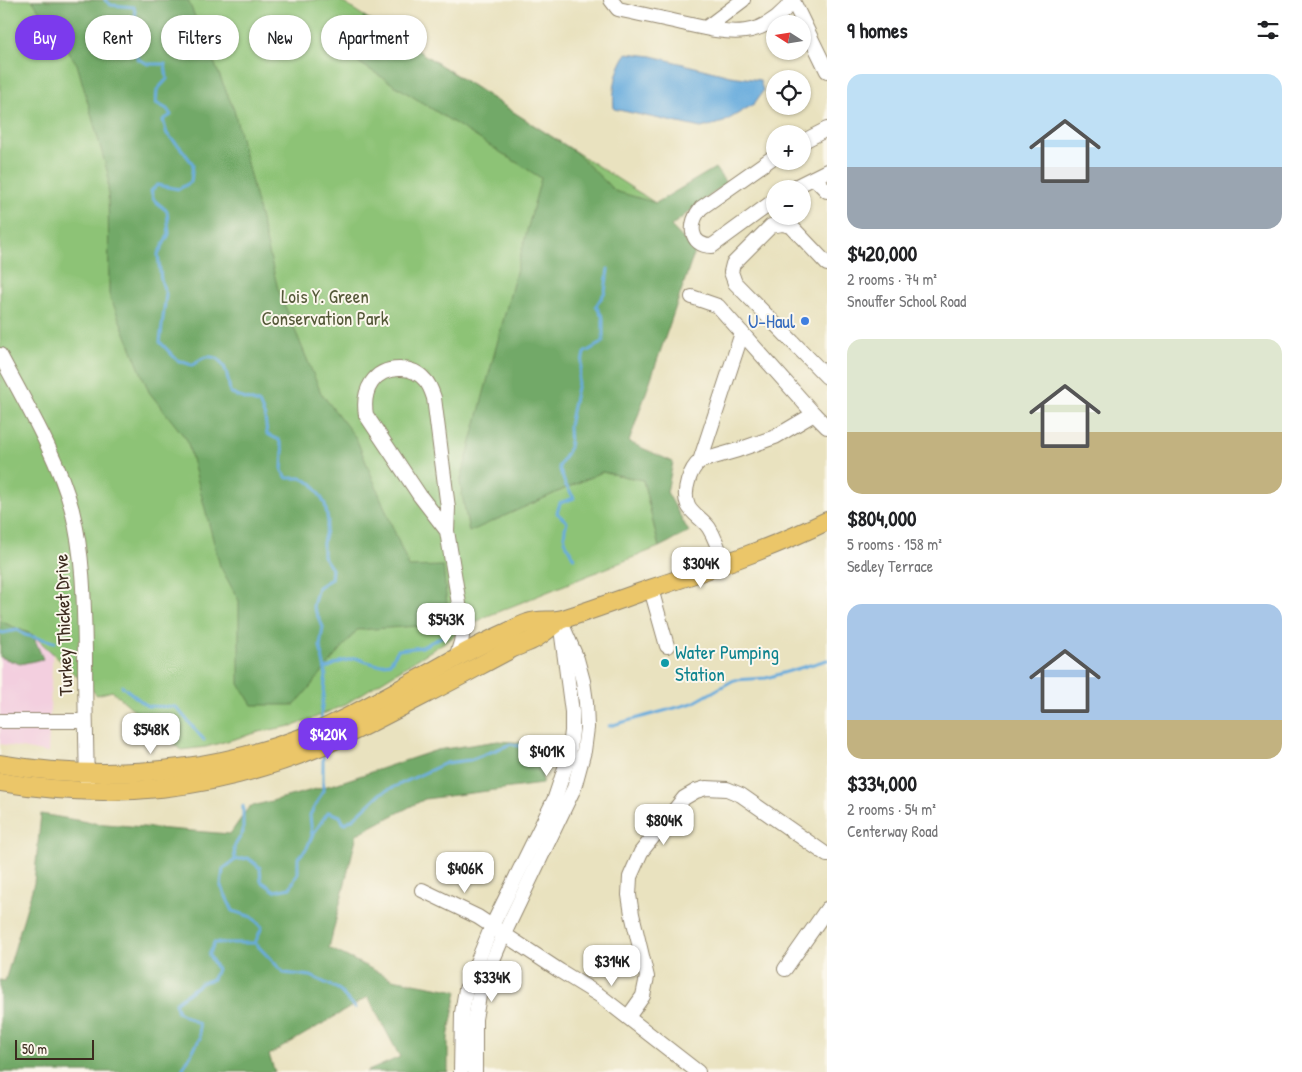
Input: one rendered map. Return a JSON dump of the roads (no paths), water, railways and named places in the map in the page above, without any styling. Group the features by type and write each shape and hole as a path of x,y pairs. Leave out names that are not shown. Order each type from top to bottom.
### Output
{"main road":[{"path":"345,726 477,646 528,622 560,620 724,565 827,521"},
{"path":"0,782 24,786 87,791 144,790 176,787 248,772 300,746 462,676 535,639 560,620"},
{"path":"0,764 42,771 87,773 154,771 215,762 271,748 300,746"}],"street":[{"path":"611,0 618,9 728,32 748,31 766,25 782,13 793,0 827,71"},
{"path":"706,28 743,0"},
{"path":"811,137 827,129"},
{"path":"766,162 701,208 697,213 693,226 693,235 704,246 712,246 766,207"},
{"path":"809,180 821,174 827,191"},
{"path":"827,264 791,226 782,224 771,226 733,264 731,272 735,283 827,377"},
{"path":"692,297 718,306 827,427"},
{"path":"700,461 742,333"},
{"name":"Turkey Thicket Drive","path":"0,355 47,446 62,481 72,509 78,539 83,576 87,791"},
{"path":"447,531 420,496 366,415 367,390 372,381 383,372 398,369 408,369 416,372 430,386 434,398 448,508 447,531 464,625 456,658"},
{"path":"724,565 713,534 688,505 686,491 691,471 700,461 775,437 814,414"},
{"path":"651,589 667,646"},
{"path":"461,1072 462,1013 466,988 498,930 555,798 569,756 572,712 560,620"},
{"path":"462,676 472,661 477,646 473,635 464,625"},
{"path":"0,722 85,721"},
{"path":"628,1017 643,996 647,977 632,914 629,896 630,878 641,852 684,798 706,788 727,789 740,795 827,855"},
{"path":"422,890 478,917 598,995 698,1072"},
{"path":"785,969 827,909"},
{"path":"475,1072 475,1019 480,990 498,930"}],"water":[{"path":"627,53 652,56 730,76 760,80 763,91 754,104 724,122 701,128 614,109 616,80 620,66"}],"waterway":[{"path":"105,0 111,5 134,7 139,34 135,46 138,59 148,64 165,64 167,79 157,90 156,103 167,109 171,115 163,120 167,134 193,164 191,182 179,189 157,185 151,191 154,200 167,211 169,234 158,254 161,280 166,294 160,342 177,360 192,365 206,357 218,359 225,368 230,392 236,396 259,403 265,417 267,434 279,440 283,451 282,471 287,478 301,478 313,484 325,504 328,521 323,543 323,556 332,569 331,579 318,587 313,606 323,627 320,646 326,675 321,713 322,722"},
{"path":"574,558 564,537 567,522 557,513 560,503 574,498 565,484 559,467 570,447 569,426 584,353 603,342 603,318 596,306 605,292 608,269"},
{"path":"0,632 17,630 25,635 55,642"},
{"path":"325,669 340,662 356,658 378,665 390,663 398,650 422,647 445,635"},
{"path":"609,726 693,703 734,680 766,678 827,660"},
{"path":"122,686 147,706 176,707 204,740"},
{"path":"312,836 328,812 340,816 344,824 354,818 381,793 446,763 470,760 511,744 531,749 547,741"},
{"path":"181,1072 200,1038 199,1024 178,1012 175,1003 201,983 213,979 217,969 209,955 214,943 255,943 262,927 252,917 233,911 221,886 223,869 235,860 248,858 260,868 261,881 275,891 290,888 298,873 298,858 307,848 312,836 310,815 323,791 323,753"},
{"path":"235,860 234,847 243,832 243,806"},
{"path":"255,943 284,973 311,976 338,989 355,1008"}],"place":[{"name":"U-Haul","path":"805,321"},
{"name":"Water Pumping Station","path":"665,663"}],"park label":[{"name":"Lois Y. Green Conservation Park","path":"325,307"}]}
